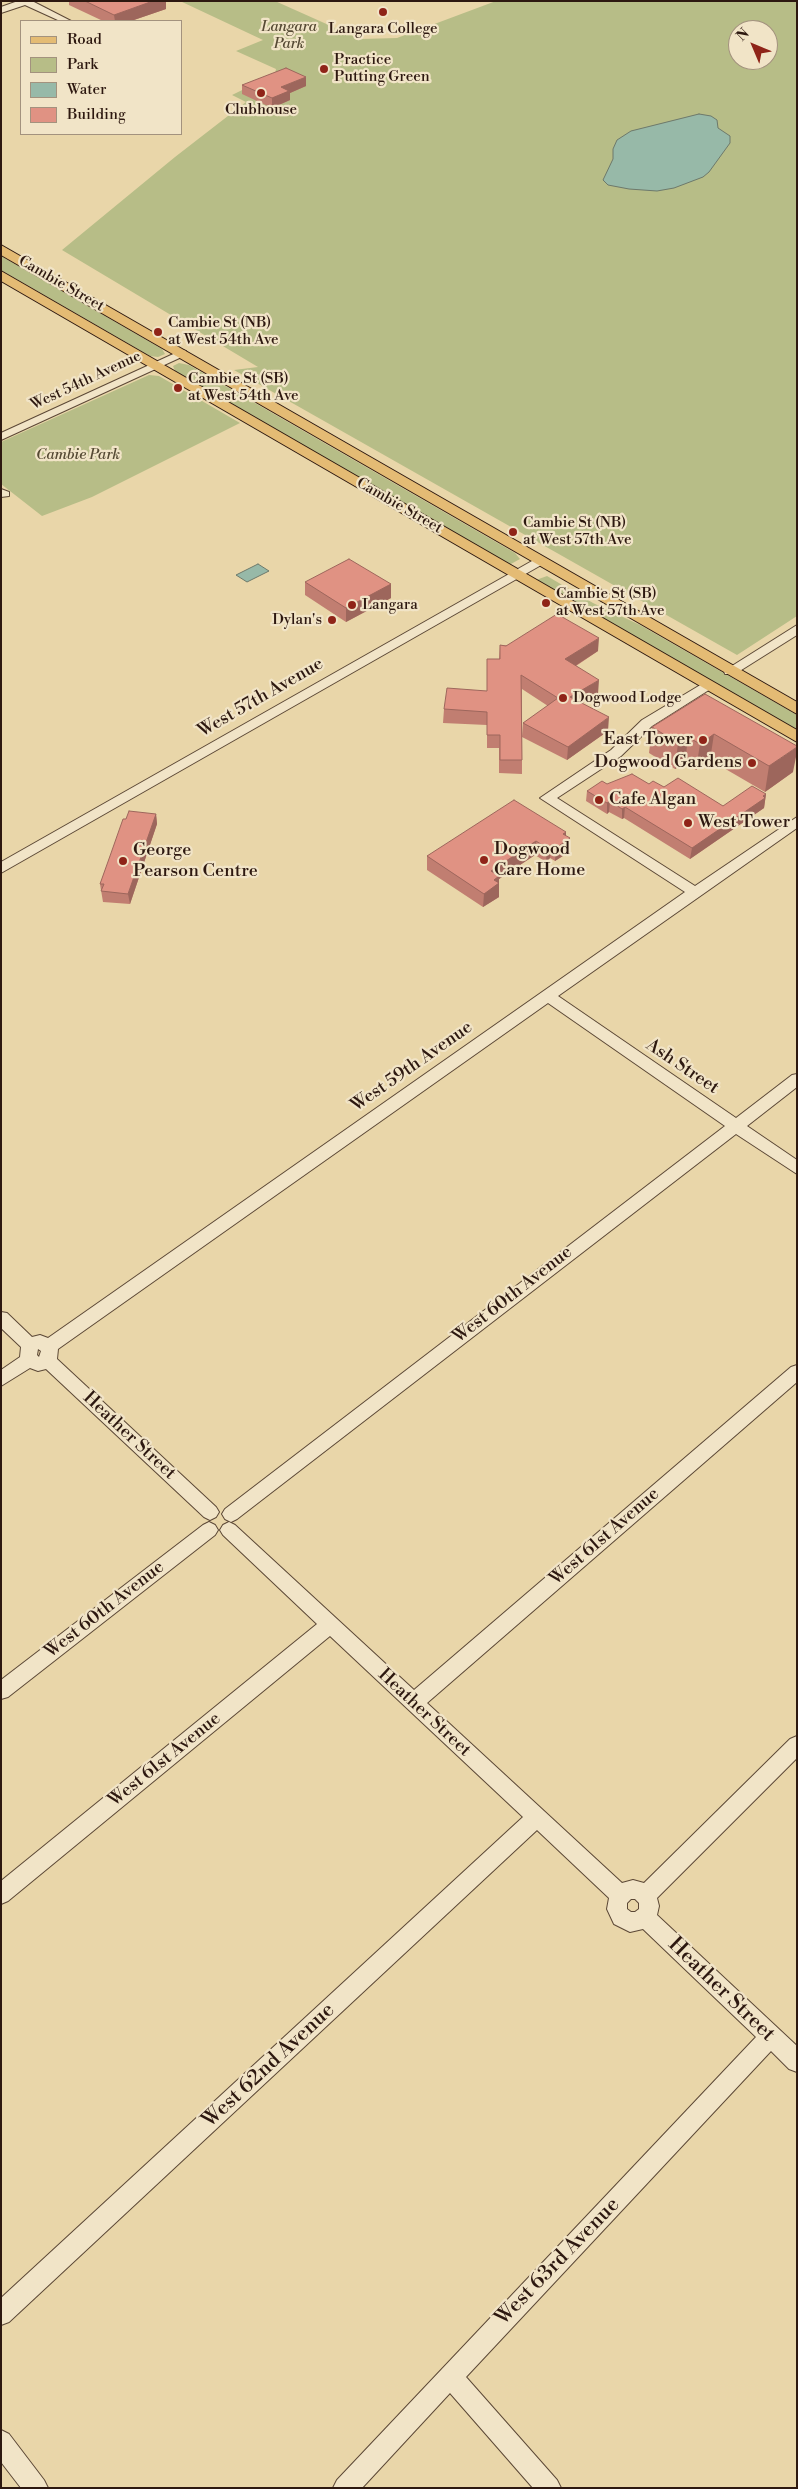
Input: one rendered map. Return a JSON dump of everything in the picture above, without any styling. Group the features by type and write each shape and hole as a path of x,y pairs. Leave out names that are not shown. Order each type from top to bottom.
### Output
{"main road":[{"name":"Cambie Street","path":"1,249 797,709"},
{"name":"Cambie Street","path":"1,274 155,366 797,738"}],"street":[{"path":"1,10 26,1 65,20"},
{"name":"West 54th Avenue","path":"1,437 182,353"},
{"path":"1,421 15,430"},
{"name":"West 57th Avenue","path":"1,868 539,561"},
{"path":"730,671 797,629"},
{"path":"695,892 547,798 616,753 647,723 707,686"},
{"name":"West 59th Avenue","path":"48,1353 548,996 797,821"},
{"name":"Ash Street","path":"548,996 797,1168"},
{"name":"West 60th Avenue","path":"230,1522 735,1125 797,1079"},
{"path":"1,1318 40,1363 48,1353"},
{"path":"1,1379 30,1353"},
{"name":"Heather Street","path":"48,1353 210,1521"},
{"name":"West 61st Avenue","path":"413,1703 797,1372"},
{"path":"210,1521 219,1509 230,1522"},
{"name":"West 60th Avenue","path":"1,1690 210,1521"},
{"name":"Heather Street","path":"230,1522 329,1625 620,1895"},
{"name":"West 61st Avenue","path":"1,1894 329,1625"},
{"path":"645,1896 797,1745"},
{"name":"West 62nd Avenue","path":"1,2314 536,1818"},
{"path":"635,1891 645,1896 650,1904 646,1918 632,1922 622,1918 616,1904 620,1895 635,1891"},
{"name":"Heather Street","path":"646,1918 797,2061"},
{"name":"West 63rd Avenue","path":"344,2488 770,2037"},
{"path":"450,2376 549,2488"},
{"path":"1,2442 36,2488"}],"green space":[{"name":"Langara Park","path":"180,1 275,1 360,39 397,38 496,1 797,1 797,616 737,655 234,370 258,367 62,250 175,157 246,102 232,95 275,74 276,69 236,51 263,40"},
{"path":"1,256 162,349 165,354 158,357 150,356 1,270"},
{"path":"179,363 189,365 515,553 520,559 509,565 175,371 173,366"},
{"name":"Cambie Park","path":"149,375 159,376 240,423 92,497 42,516 1,484 1,442"},
{"path":"547,576 593,603 640,625 797,715 797,732 536,580"}],"water":[{"path":"699,114 711,116 717,120 718,128 730,136 730,143 709,172 703,177 674,188 657,191 608,185 603,180 613,159 613,149 617,140 631,131"},
{"path":"258,564 269,571 247,582 236,575"}],"building":[{"path":"85,1 153,1 114,15"},
{"path":"286,68 306,77 281,87 289,91 272,98 242,85"},
{"path":"349,559 391,584 346,608 305,582"},
{"name":"Dogwood Lodge","path":"557,614 599,638 565,659 599,680 570,697 609,717 568,747 523,723 558,698 521,675 522,760 500,760 500,735 487,735 487,712 444,709 447,688 487,691 487,659 500,659 500,645 506,646"},
{"path":"705,694 797,747 769,766 714,734 700,744 688,737 678,743 652,727"},
{"name":"West Tower","path":"632,774 649,784 653,781 664,787 678,778 723,806 752,786 766,794 763,796 765,798 692,848 625,807 622,809 610,801 607,803 587,791 602,781 607,784"},
{"name":"Dogwood Care Home","path":"514,800 566,832 563,834 570,838 556,848 551,845 547,848 536,841 491,871 499,876 494,880 499,883 484,894 427,856"},
{"name":"George Pearson Centre","path":"129,811 156,814 128,894 101,891 104,884 100,884 123,819 126,819"}],"place":[{"name":"Langara College","path":"383,12"},
{"name":"Practice Putting Green","path":"324,69"},
{"name":"Clubhouse","path":"261,93"},
{"name":"Cambie St (NB) at West 54th Ave","path":"158,332"},
{"name":"Cambie St (SB) at West 54th Ave","path":"178,388"},
{"name":"Cambie St (NB) at West 57th Ave","path":"513,532"},
{"name":"Cambie St (SB) at West 57th Ave","path":"546,603"},
{"name":"Langara","path":"352,605"},
{"name":"Dylan's","path":"332,620"},
{"name":"Dogwood Lodge","path":"563,698"},
{"name":"East Tower","path":"703,740"},
{"name":"Dogwood Gardens","path":"752,763"},
{"name":"Cafe Algan","path":"599,800"},
{"name":"West Tower","path":"688,823"},
{"name":"Dogwood Care Home","path":"484,860"},
{"name":"George Pearson Centre","path":"123,861"}]}
